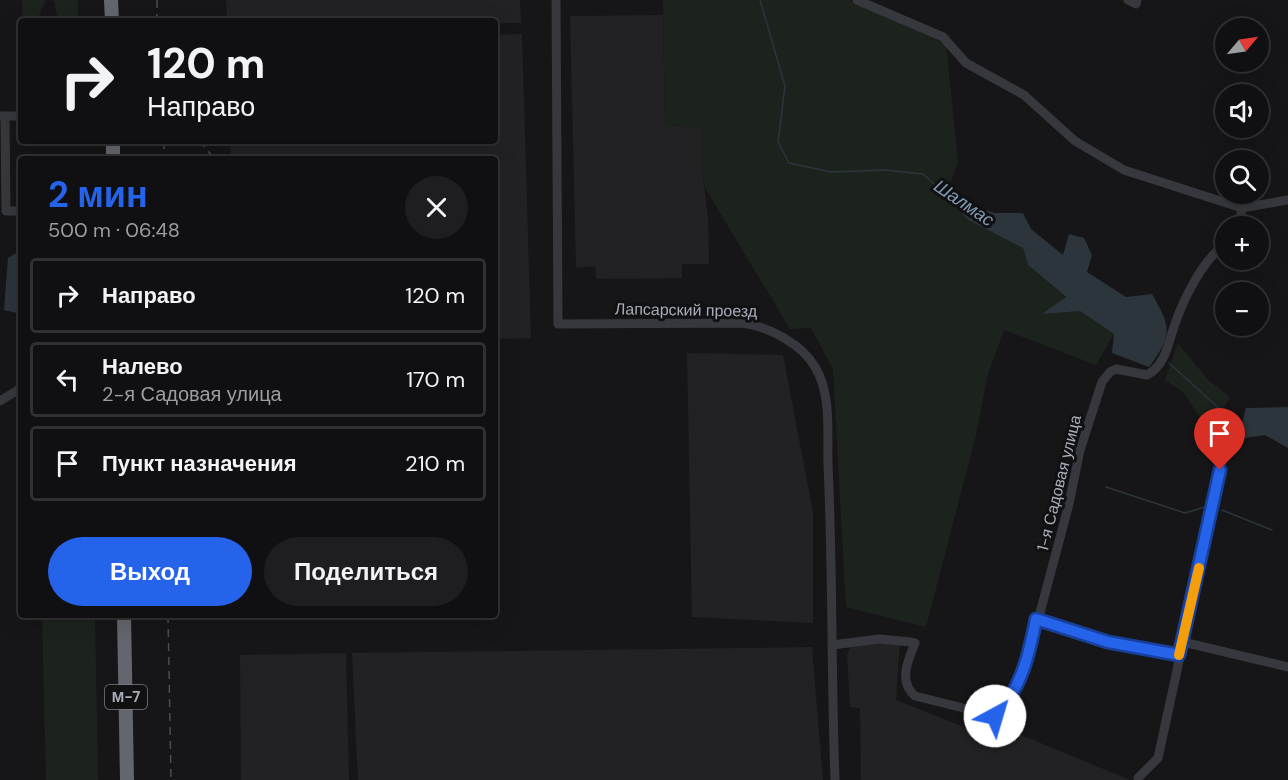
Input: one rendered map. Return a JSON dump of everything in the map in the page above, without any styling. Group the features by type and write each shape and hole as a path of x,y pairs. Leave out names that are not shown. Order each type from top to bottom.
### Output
{"highway":[{"path":"111,0 111,18"},
{"name":"М-7","path":"124,618 127,780"}],"street":[{"name":"Лапсарский проезд","path":"556,0 558,324 744,323 764,326 810,359 821,379 826,401 835,780"},
{"path":"857,0 943,37 966,63 1024,95 1075,141 1124,170 1242,208 1288,200"},
{"path":"1128,0 1136,4 1137,0"},
{"path":"18,116 2,116 6,211 18,211"},
{"path":"1241,216 1242,208"},
{"name":"1-я Садовая улица","path":"832,645 879,639 915,643 905,678 911,694 995,716 1016,687 1029,654 1036,619 1066,515 1080,450 1102,382 1110,372 1116,369 1147,375 1155,370 1164,357 1180,312 1205,264 1215,254"},
{"path":"0,401 18,390"},
{"path":"1138,778 1158,758 1225,449"},
{"path":"1036,619 1108,642 1179,655"},
{"path":"1183,642 1288,667"}],"shaded area":[{"path":"22,0 46,0 38,18 23,18"},
{"path":"50,0 78,0 78,18 57,18 54,1"},
{"path":"226,0 520,0 521,23 498,23 498,18 227,18"},
{"path":"663,0 849,0 946,44 958,162 946,194 968,220 1023,248 1028,265 1066,298 1043,314 1080,311 1114,334 1096,365 1004,330 988,374 976,435 926,627 846,607 833,369 811,328 790,329 705,188 702,170 702,127 665,125"},
{"path":"663,15 665,125 702,127 702,170 708,217 709,264 682,264 682,278 596,279 595,266 576,268 570,16"},
{"path":"522,34 531,338 498,339 498,156 231,156 230,144 498,144 498,35"},
{"path":"1178,343 1208,380 1230,397 1216,421 1201,419 1183,392 1165,380"},
{"path":"687,353 783,355 813,512 813,623 692,617"},
{"path":"42,618 95,618 98,780 46,780"},
{"path":"859,642 900,642 896,700 1007,744 1014,732 1130,780 861,780 860,708 850,707 847,654 852,645"},
{"path":"812,647 823,780 358,780 352,653"},
{"path":"346,653 349,780 241,780 240,655"}],"water":[{"path":"946,194 994,213 1023,213 1031,229 1063,255 1069,234 1084,238 1092,255 1087,272 1126,297 1152,294 1163,315 1167,331 1162,347 1149,367 1112,353 1114,334 1080,311 1042,314 1066,297 1028,265 1023,248 968,220"},
{"path":"18,250 18,313 4,310 8,258"},
{"path":"1288,407 1288,448 1265,435 1238,439 1246,408"}],"waterway":[{"name":"Шалмас","path":"760,0 785,86 778,142 789,163 831,172 884,170 923,174 945,194"},
{"name":"Шалмас","path":"1169,363 1222,411"},
{"path":"1106,487 1185,513 1205,507"},
{"path":"1222,510 1272,530"}],"railway":[{"path":"157,0 157,18"},
{"path":"164,144 164,156"},
{"path":"202,144 212,156"},
{"path":"168,618 171,780"}],"slow traffic":[{"path":"1179,655 1199,568"}],"route":[{"path":"995,716 1011,698 1016,687 1029,654 1036,619 1108,642 1179,655 1220,470"}]}
